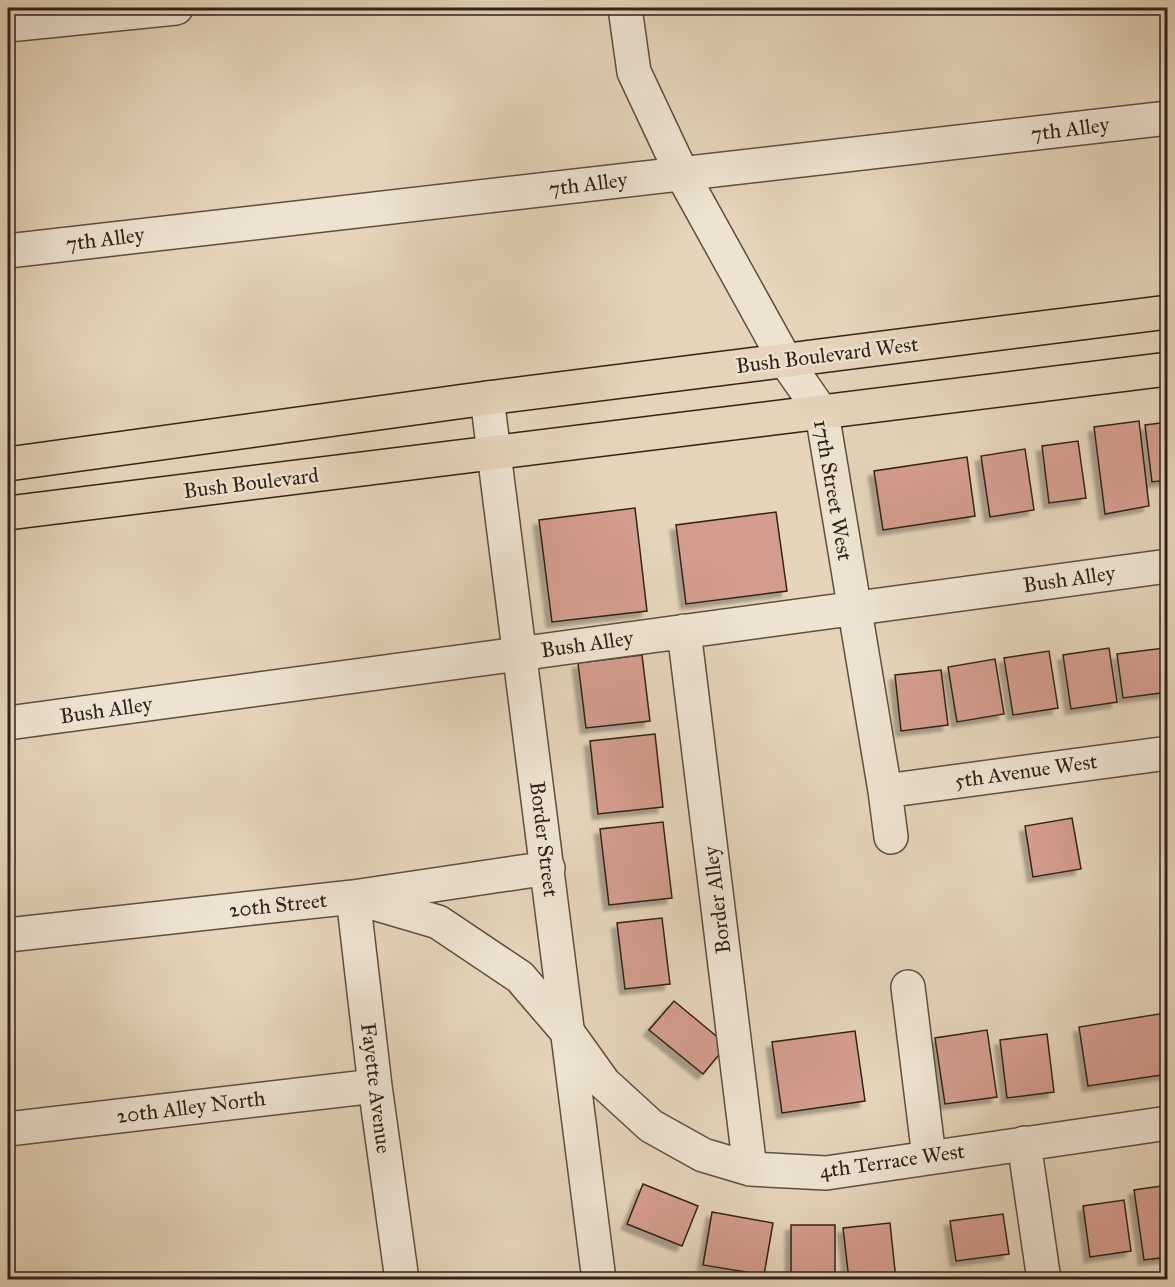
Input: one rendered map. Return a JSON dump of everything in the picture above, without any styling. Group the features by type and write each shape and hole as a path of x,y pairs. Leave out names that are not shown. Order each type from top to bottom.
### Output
{"main road":[{"name":"Bush Boulevard West","path":"488,398 1167,312"},
{"path":"494,454 1167,369"},
{"path":"8,464 488,398"},
{"name":"Bush Boulevard","path":"8,513 494,454"}],"street":[{"path":"8,25 176,8"},
{"name":"17th Street West","path":"625,8 634,72 682,174 785,360 822,413 891,837"},
{"name":"7th Alley","path":"8,250 1167,118"},
{"name":"Border Street","path":"488,398 599,1280"},
{"name":"Bush Alley","path":"8,723 1167,566"},
{"name":"Border Alley","path":"684,631 750,1169"},
{"name":"5th Avenue West","path":"885,790 1167,753"},
{"name":"20th Street","path":"8,935 353,897 548,868"},
{"name":"4th Terrace West","path":"353,897 438,922 520,977 569,1034 604,1083 651,1126 702,1155 750,1169 826,1173 1167,1123"},
{"name":"Fayette Avenue","path":"353,897 375,1086 402,1280"},
{"path":"908,987 929,1157"},
{"name":"20th Alley North","path":"8,1129 375,1086"},
{"path":"1024,1143 1044,1280"}],"building":[{"path":"1139,421 1149,506 1105,514 1094,427"},
{"path":"1168,422 1168,480 1152,482 1145,425"},
{"path":"1078,441 1086,498 1049,503 1042,446"},
{"path":"1025,449 1034,510 990,517 981,456"},
{"path":"967,457 975,516 883,530 874,471"},
{"path":"635,508 647,611 552,622 539,520"},
{"path":"776,512 787,591 686,604 676,525"},
{"path":"1109,648 1117,702 1071,709 1063,655"},
{"path":"1164,648 1168,692 1123,698 1117,654"},
{"path":"1049,651 1058,708 1013,715 1004,658"},
{"path":"642,655 650,721 586,728 578,663"},
{"path":"995,659 1004,714 957,722 948,667"},
{"path":"941,670 948,725 901,731 895,675"},
{"path":"655,734 663,807 598,814 590,741"},
{"path":"1072,818 1081,869 1033,877 1025,826"},
{"path":"663,822 672,898 609,905 600,829"},
{"path":"662,918 670,984 625,989 617,923"},
{"path":"674,1001 727,1045 703,1074 649,1030"},
{"path":"1165,1013 1168,1031 1168,1074 1088,1086 1079,1027"},
{"path":"987,1030 997,1097 945,1104 935,1038"},
{"path":"855,1031 865,1101 782,1113 772,1042"},
{"path":"1047,1034 1054,1092 1007,1098 1000,1040"},
{"path":"643,1184 698,1206 682,1246 627,1224"},
{"path":"1168,1185 1168,1257 1144,1260 1134,1190"},
{"path":"1124,1200 1131,1251 1090,1257 1083,1206"},
{"path":"712,1212 773,1223 764,1275 703,1265"},
{"path":"1003,1214 1009,1254 956,1261 950,1221"},
{"path":"890,1223 896,1280 849,1280 843,1228"},
{"path":"791,1225 835,1225 835,1277 791,1277"}]}
